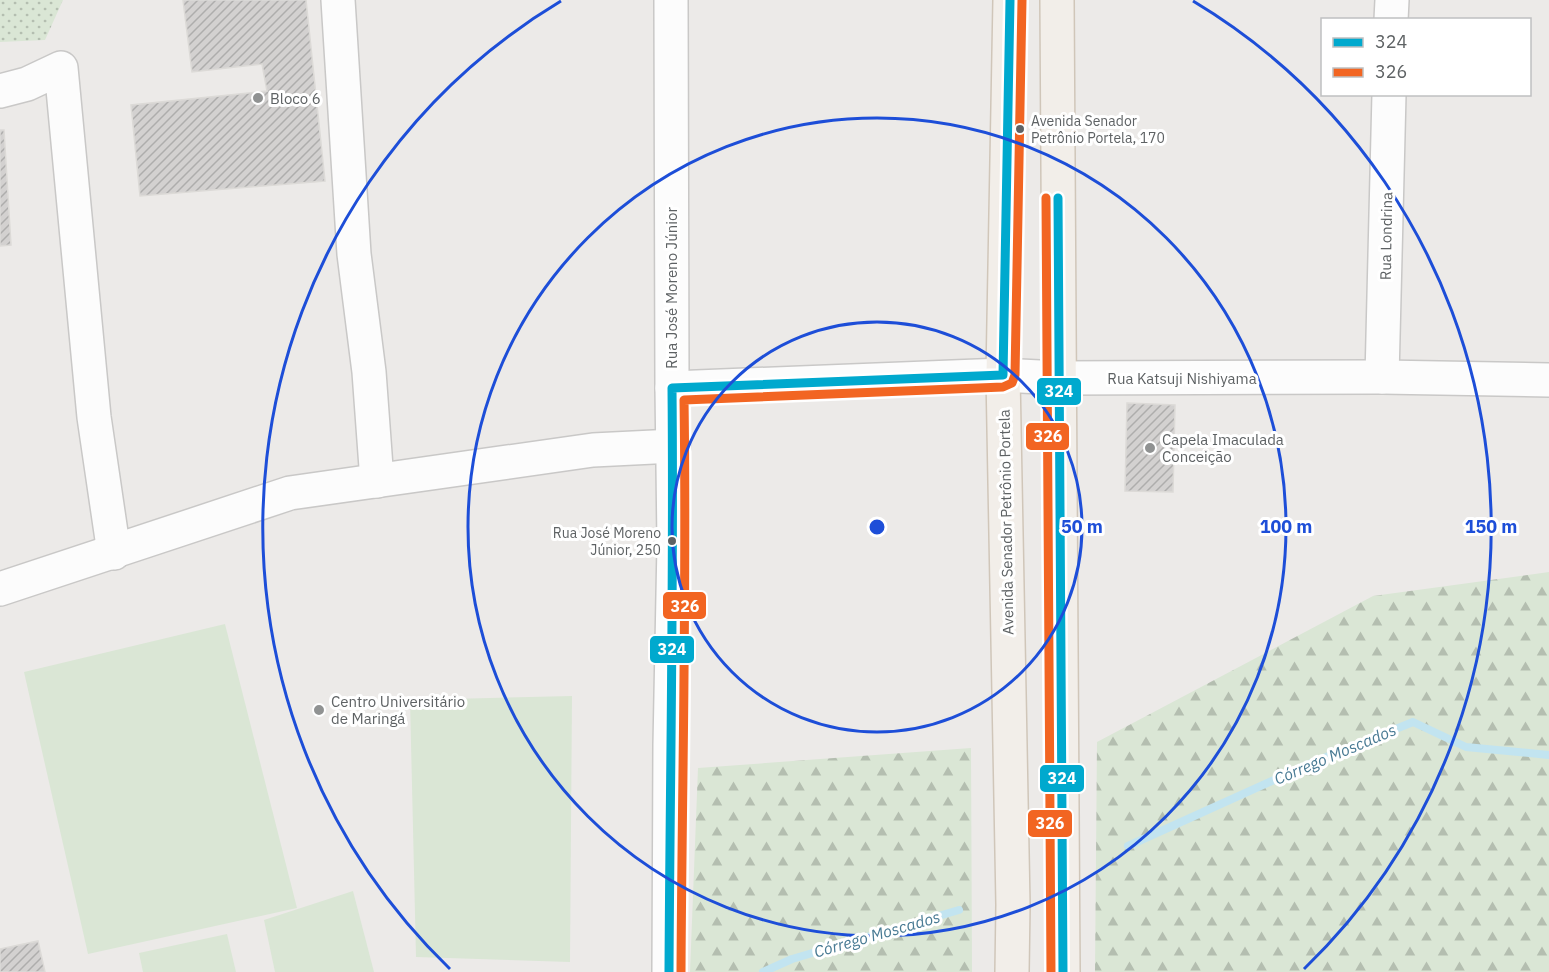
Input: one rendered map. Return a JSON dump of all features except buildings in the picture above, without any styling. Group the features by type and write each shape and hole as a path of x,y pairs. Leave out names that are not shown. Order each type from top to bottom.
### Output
{"main road":[{"name":"Avenida Senador Petrônio Portela","path":"1010,0 1003,375 1013,905 1012,972"},
{"path":"1057,0 1063,972"}],"street":[{"path":"339,0 354,254 369,372 376,481"},
{"name":"Rua José Moreno Júnior","path":"669,972 674,544 671,0"},
{"path":"1391,18 1392,0"},
{"path":"0,92 27,84 61,68 94,417 114,553"},
{"name":"Rua Londrina","path":"1382,377 1389,96"},
{"name":"Rua Katsuji Nishiyama","path":"672,388 1003,375 1059,378 1382,377 1549,380"},
{"path":"0,589 290,494 593,450 674,446"}],"green space":[{"path":"0,0 63,0 45,40 0,42"},
{"path":"1549,572 1549,972 1095,972 1097,742 1373,596"},
{"path":"225,624 297,908 88,954 24,672"},
{"path":"572,696 570,962 416,957 410,700"},
{"path":"971,748 972,972 690,972 698,768"},
{"path":"353,891 374,972 275,972 264,920"},
{"path":"227,934 236,972 143,972 139,953"}],"waterway":[{"name":"Córrego Moscados","path":"1128,846 1314,762 1413,722 1466,747 1549,755"},
{"name":"Córrego Moscados","path":"763,972 792,959 959,910"}],"transit line":[{"name":"324","path":"669,972 672,388 1003,375 1010,0"},
{"name":"326","path":"681,972 685,614 684,400 1003,387 1012,383 1015,375 1022,0"},
{"name":"326","path":"1046,198 1051,972"},
{"name":"324","path":"1058,198 1063,972"}],"place":[{"name":"Bloco 6","path":"258,98"},
{"name":"Avenida Senador Petrônio Portela, 170","path":"1020,129"},
{"name":"Capela Imaculada Conceição","path":"1150,448"},
{"name":"Rua José Moreno Júnior, 250","path":"672,541"},
{"name":"Centro Universitário de Maringá","path":"319,710"}]}
